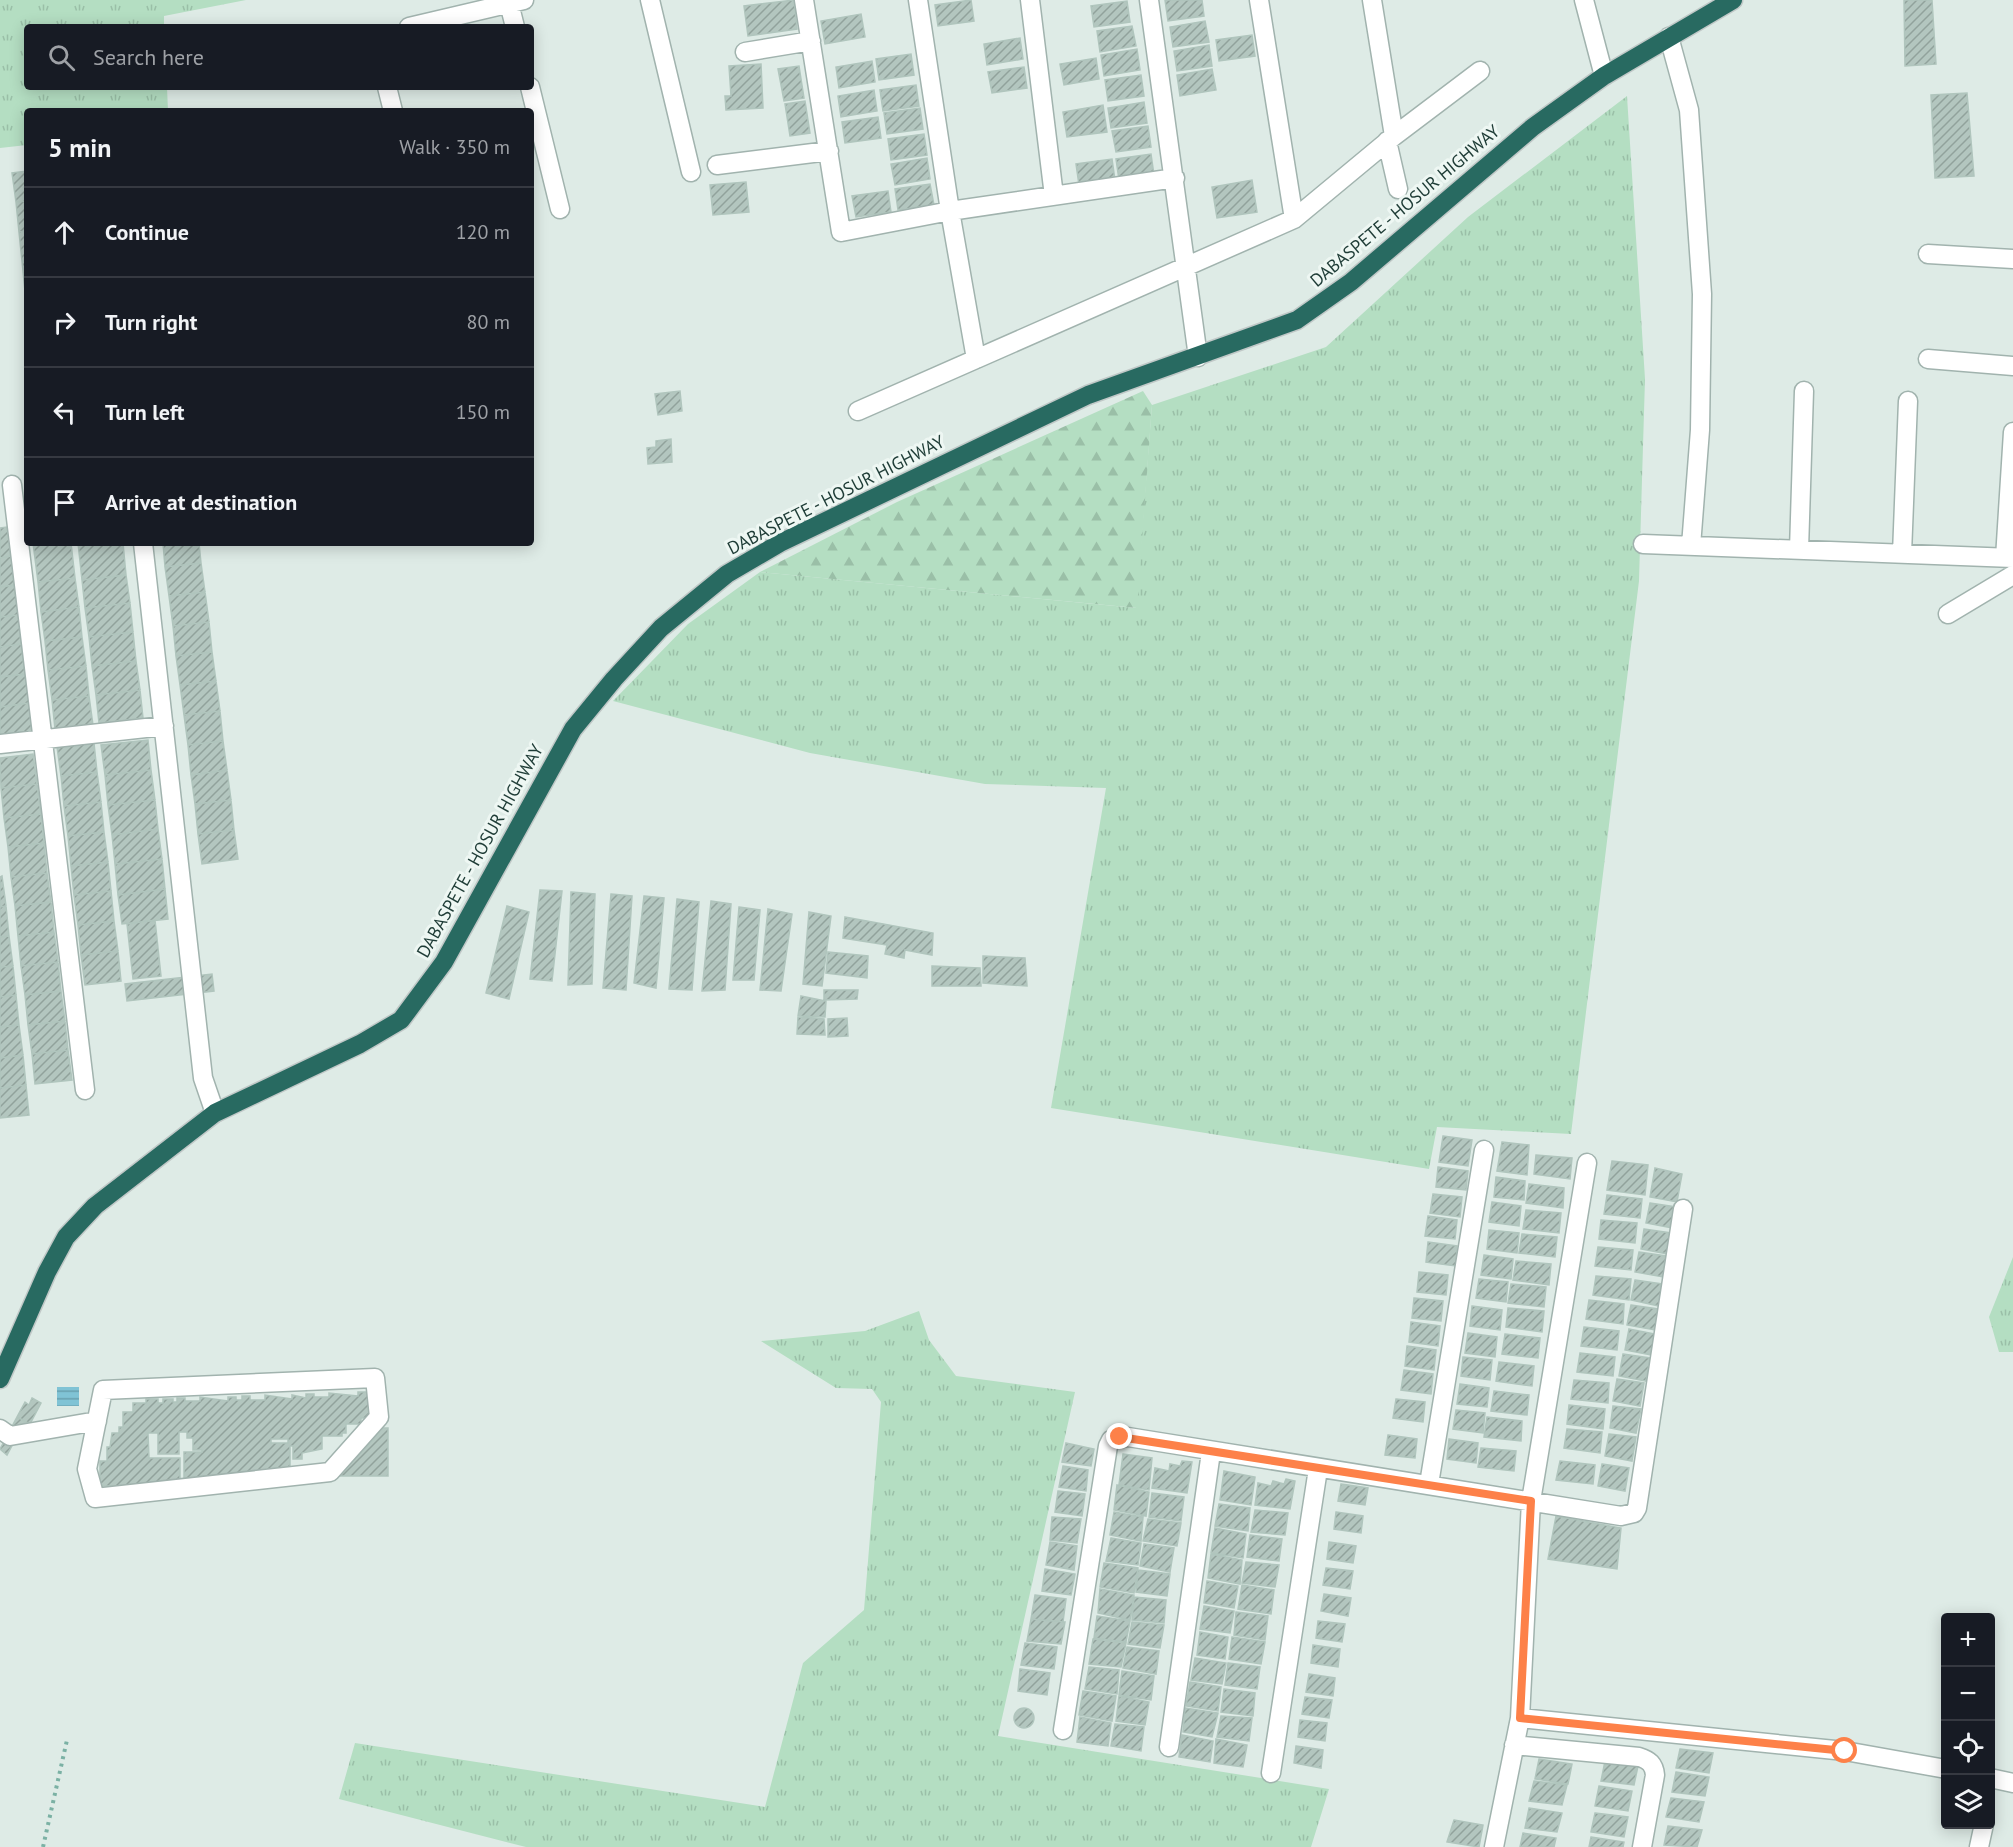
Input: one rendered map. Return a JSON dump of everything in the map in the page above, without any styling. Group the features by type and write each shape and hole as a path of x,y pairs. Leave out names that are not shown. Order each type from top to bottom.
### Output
{"highway":[{"name":"DABASPETE - HOSUR HIGHWAY","path":"0,1378 47,1272 66,1237 95,1206 215,1113 360,1044 401,1020 444,962 573,729 614,679 661,628 727,574 780,543 1088,395 1297,320 1368,268 1533,127 1604,76 1733,0"}],"street":[{"path":"650,0 691,172"},
{"path":"804,0 841,232 950,211 1175,178"},
{"path":"918,0 950,211 976,359"},
{"path":"1030,0 1054,196"},
{"path":"1149,0 1198,357"},
{"path":"1259,0 1294,219"},
{"path":"1371,0 1398,189"},
{"path":"1584,0 1604,76"},
{"path":"422,24 516,2 515,24"},
{"path":"1669,37 1689,110 1702,294 1700,430 1691,546"},
{"path":"745,52 811,41"},
{"path":"858,411 1294,219 1391,138 1480,71"},
{"path":"388,90 392,108"},
{"path":"531,90 560,209"},
{"path":"717,165 829,151"},
{"path":"1928,254 2013,259"},
{"path":"1928,359 2013,366"},
{"path":"1799,550 1804,391"},
{"path":"1902,554 1908,401"},
{"path":"1644,544 2009,558 2013,432"},
{"path":"13,485 84,1090"},
{"path":"143,546 203,1078 215,1113"},
{"path":"1948,614 2013,575"},
{"path":"0,744 164,726"},
{"path":"1430,1484 1484,1150"},
{"path":"1494,1847 1520,1718 1531,1501 1587,1162"},
{"path":"1063,1730 1108,1446 1112,1440 1120,1437 1318,1469 1430,1484 1621,1516 1634,1513 1637,1508 1683,1209"},
{"path":"375,1378 379,1417 330,1472 95,1498 87,1469 96,1420 103,1390 375,1378"},
{"path":"0,1429 10,1436 96,1420"},
{"path":"1169,1747 1211,1452"},
{"path":"1271,1773 1318,1469"},
{"path":"1520,1718 1845,1751 1941,1768"},
{"path":"1514,1745 1647,1760 1652,1764 1654,1775 1642,1847"},
{"path":"1995,1783 2013,1783"},
{"path":"1980,1847 1983,1829"}],"path":[{"path":"43,1847 67,1740"}],"green space":[{"path":"0,0 246,0 164,16 164,24 24,24 24,90 167,90 168,108 24,108 24,145 0,148"},
{"path":"1627,96 1645,379 1639,581 1571,1134 1437,1127 1429,1169 1051,1108 1106,788 985,784 810,753 613,701 688,624 760,572 1136,608 1152,405 1326,347 1468,217"},
{"path":"1143,391 1152,405 1137,608 760,572 897,502"},
{"path":"2013,1257 2013,1352 1999,1352 1989,1317"},
{"path":"919,1311 929,1340 956,1376 1075,1392 998,1736 1329,1789 1311,1847 526,1847 339,1799 355,1743 765,1807 803,1663 864,1610 881,1402 872,1389 836,1388 761,1341 865,1331"}],"water":[{"path":"57,1387 79,1387 79,1406 57,1406"}],"building":[{"path":"794,0 797,29 748,36 744,6"},
{"path":"971,0 974,21 938,26 935,5"},
{"path":"1165,0 1202,0 1204,16 1168,21"},
{"path":"1904,0 1932,0 1936,64 1905,66"},
{"path":"1127,1 1130,22 1094,27 1091,6"},
{"path":"861,14 865,37 825,44 821,21"},
{"path":"1205,21 1209,42 1173,47 1170,27"},
{"path":"1132,26 1136,46 1100,52 1097,31"},
{"path":"1252,35 1255,56 1219,61 1216,40"},
{"path":"1020,38 1023,59 987,65 984,44"},
{"path":"1209,45 1212,66 1177,71 1174,51"},
{"path":"1137,49 1140,70 1104,76 1101,55"},
{"path":"911,54 914,75 879,80 876,59"},
{"path":"1096,58 1099,79 1064,85 1060,64"},
{"path":"872,61 875,82 839,88 836,67"},
{"path":"761,64 763,108 726,110 725,96 731,96 729,66"},
{"path":"799,66 804,98 784,101 778,69"},
{"path":"1024,67 1027,88 992,93 988,72"},
{"path":"1212,69 1216,90 1180,96 1177,75"},
{"path":"1141,75 1144,96 1108,101 1105,80"},
{"path":"916,85 919,106 883,111 880,90"},
{"path":"874,90 877,111 841,117 838,96"},
{"path":"1967,93 1974,176 1935,178 1931,95"},
{"path":"805,101 810,133 790,136 785,104"},
{"path":"1144,102 1147,123 1111,128 1108,108"},
{"path":"1103,105 1107,132 1067,137 1063,112"},
{"path":"920,108 923,129 887,134 884,113"},
{"path":"878,117 881,138 845,143 842,122"},
{"path":"1148,126 1151,147 1116,152 1112,131"},
{"path":"924,134 927,155 891,160 888,139"},
{"path":"1151,154 1154,175 1119,180 1116,159"},
{"path":"927,158 930,179 895,185 891,164"},
{"path":"1112,159 1115,180 1079,185 1076,164"},
{"path":"24,171 24,201 16,202 12,173"},
{"path":"1252,180 1257,212 1217,218 1212,187"},
{"path":"746,182 749,212 713,215 710,185"},
{"path":"930,184 934,205 898,210 895,189"},
{"path":"888,191 891,212 856,217 852,196"},
{"path":"24,201 24,231 19,232 16,202"},
{"path":"24,231 24,261 22,261 19,232"},
{"path":"680,391 682,411 658,415 655,394"},
{"path":"671,439 672,462 648,464 647,448 656,447 656,441"},
{"path":"7,527 11,556 0,558 0,528"},
{"path":"33,546 71,546 75,578 38,582"},
{"path":"78,546 123,546 126,575 82,580"},
{"path":"163,546 199,546 201,563 165,567"},
{"path":"11,556 14,585 0,587 0,558"},
{"path":"201,563 205,592 169,596 165,567"},
{"path":"126,575 130,603 85,608 82,580"},
{"path":"75,578 79,607 41,612 38,582"},
{"path":"14,585 18,615 0,617 0,587"},
{"path":"205,592 209,622 173,626 169,596"},
{"path":"130,603 133,632 89,637 85,608"},
{"path":"79,607 82,637 45,641 41,612"},
{"path":"18,615 21,644 0,647 0,617"},
{"path":"209,622 212,652 176,656 173,626"},
{"path":"133,632 136,661 92,666 89,637"},
{"path":"82,637 86,666 48,670 45,641"},
{"path":"21,644 25,674 0,677 0,647"},
{"path":"212,652 216,681 180,685 176,656"},
{"path":"136,661 140,690 96,695 92,666"},
{"path":"86,666 89,696 52,700 48,670"},
{"path":"25,674 29,703 0,707 0,677"},
{"path":"216,681 220,711 184,715 180,685"},
{"path":"140,690 143,718 99,723 96,695"},
{"path":"89,696 93,725 55,729 52,700"},
{"path":"29,703 32,732 0,737 0,707"},
{"path":"220,711 223,741 188,745 184,715"},
{"path":"148,740 151,770 105,775 101,745"},
{"path":"223,741 227,770 191,775 188,745"},
{"path":"94,743 97,772 61,776 57,747"},
{"path":"33,754 37,784 1,788 0,758"},
{"path":"151,770 155,800 108,805 105,775"},
{"path":"227,770 231,800 195,804 191,775"},
{"path":"97,772 101,802 64,806 61,776"},
{"path":"37,784 41,814 4,818 1,788"},
{"path":"155,800 158,829 112,835 108,805"},
{"path":"231,800 234,830 198,834 195,804"},
{"path":"101,802 104,832 68,836 64,806"},
{"path":"41,814 44,843 8,847 4,818"},
{"path":"158,829 162,859 115,864 112,835"},
{"path":"234,830 238,859 202,864 198,834"},
{"path":"104,832 108,862 71,866 68,836"},
{"path":"44,843 47,873 11,877 8,847"},
{"path":"162,859 165,889 118,895 115,864"},
{"path":"108,862 111,891 74,895 71,866"},
{"path":"47,873 51,902 15,906 11,877"},
{"path":"2,876 6,906 0,907 0,877"},
{"path":"165,889 168,919 122,924 118,895"},
{"path":"540,890 562,891 552,981 530,979"},
{"path":"111,891 114,921 78,925 74,895"},
{"path":"571,892 595,894 592,984 568,985"},
{"path":"611,894 632,896 626,990 603,988"},
{"path":"644,896 664,898 656,988 634,983"},
{"path":"677,899 699,902 692,990 669,989"},
{"path":"711,901 731,904 725,990 702,991"},
{"path":"51,902 54,932 18,936 15,906"},
{"path":"6,906 9,936 0,937 0,907"},
{"path":"507,906 529,912 509,999 486,993"},
{"path":"739,907 760,910 754,980 733,980"},
{"path":"768,909 792,914 781,991 760,990"},
{"path":"809,912 831,916 822,986 803,984"},
{"path":"845,917 933,933 932,955 905,950 904,958 885,954 887,945 843,938"},
{"path":"155,920 161,976 133,979 127,924"},
{"path":"114,921 118,951 81,955 78,925"},
{"path":"54,932 58,962 21,966 18,936"},
{"path":"9,936 13,966 0,967 0,937"},
{"path":"118,951 121,981 85,985 81,955"},
{"path":"828,952 868,956 867,978 826,973"},
{"path":"983,956 1025,958 1027,986 983,983"},
{"path":"58,962 61,991 25,995 21,966"},
{"path":"13,966 16,995 0,997 0,967"},
{"path":"932,966 980,968 981,986 932,986"},
{"path":"212,974 214,991 127,1001 125,984"},
{"path":"824,990 858,990 857,999 824,1000"},
{"path":"61,991 65,1021 28,1025 25,995"},
{"path":"16,995 19,1025 0,1027 0,997"},
{"path":"801,996 826,1001 825,1017 798,1016"},
{"path":"798,1017 824,1019 825,1035 797,1034"},
{"path":"847,1018 848,1036 828,1037 828,1019"},
{"path":"65,1021 68,1050 32,1054 28,1025"},
{"path":"19,1025 23,1055 0,1058 0,1027"},
{"path":"68,1050 72,1080 35,1084 32,1054"},
{"path":"23,1055 26,1085 0,1088 0,1058"},
{"path":"26,1085 29,1115 0,1118 0,1088"},
{"path":"1443,1136 1472,1140 1468,1166 1439,1162"},
{"path":"1502,1142 1529,1145 1527,1175 1497,1171"},
{"path":"1536,1155 1572,1158 1570,1179 1534,1174"},
{"path":"1612,1161 1648,1165 1645,1195 1607,1190"},
{"path":"1438,1167 1468,1171 1466,1190 1436,1187"},
{"path":"1655,1168 1682,1174 1677,1202 1650,1197"},
{"path":"1496,1177 1525,1181 1524,1200 1494,1197"},
{"path":"1529,1184 1564,1188 1563,1208 1526,1203"},
{"path":"1433,1194 1462,1197 1460,1217 1430,1213"},
{"path":"1607,1195 1642,1199 1640,1218 1604,1214"},
{"path":"1492,1202 1521,1206 1519,1226 1489,1222"},
{"path":"1650,1203 1676,1207 1673,1228 1646,1223"},
{"path":"1526,1210 1561,1213 1559,1233 1523,1229"},
{"path":"1428,1216 1457,1220 1455,1239 1425,1236"},
{"path":"1601,1220 1637,1223 1635,1243 1599,1239"},
{"path":"1644,1229 1671,1233 1668,1254 1641,1249"},
{"path":"1489,1230 1519,1233 1517,1253 1487,1249"},
{"path":"1522,1234 1557,1237 1555,1257 1519,1253"},
{"path":"1428,1242 1457,1246 1456,1266 1426,1262"},
{"path":"1598,1247 1633,1250 1631,1270 1595,1266"},
{"path":"1639,1252 1666,1256 1663,1277 1635,1272"},
{"path":"1484,1255 1513,1259 1511,1279 1481,1275"},
{"path":"1516,1261 1551,1264 1549,1285 1513,1280"},
{"path":"1419,1272 1448,1275 1446,1295 1417,1292"},
{"path":"1596,1276 1631,1279 1629,1300 1593,1295"},
{"path":"1479,1279 1508,1282 1506,1302 1476,1298"},
{"path":"1635,1280 1662,1284 1659,1306 1631,1300"},
{"path":"1511,1284 1546,1287 1544,1307 1508,1303"},
{"path":"1414,1298 1443,1301 1441,1321 1412,1318"},
{"path":"1589,1300 1624,1304 1623,1324 1586,1319"},
{"path":"1631,1305 1658,1309 1655,1330 1627,1325"},
{"path":"1472,1306 1502,1310 1500,1330 1470,1326"},
{"path":"1508,1308 1544,1311 1542,1332 1506,1327"},
{"path":"1411,1322 1440,1326 1438,1346 1409,1342"},
{"path":"1584,1327 1619,1331 1617,1350 1581,1346"},
{"path":"1629,1329 1655,1334 1652,1355 1625,1350"},
{"path":"1468,1333 1497,1337 1495,1357 1465,1353"},
{"path":"1505,1334 1540,1338 1538,1358 1502,1354"},
{"path":"1407,1346 1436,1350 1434,1370 1405,1366"},
{"path":"1580,1353 1615,1357 1613,1376 1577,1372"},
{"path":"1623,1354 1650,1358 1646,1381 1619,1376"},
{"path":"1463,1357 1492,1360 1490,1380 1461,1376"},
{"path":"1499,1362 1534,1366 1532,1386 1496,1381"},
{"path":"1404,1370 1433,1374 1431,1394 1401,1390"},
{"path":"1617,1379 1644,1383 1640,1406 1613,1401"},
{"path":"1574,1380 1609,1383 1608,1403 1571,1399"},
{"path":"1460,1384 1489,1388 1487,1407 1457,1404"},
{"path":"1494,1391 1529,1395 1527,1415 1491,1411"},
{"path":"358,1392 370,1392 370,1418 361,1418 361,1424 346,1424 346,1433 342,1433 342,1436 322,1436 322,1449 302,1453 302,1459 293,1459 293,1446 290,1446 290,1468 274,1468 274,1474 250,1471 250,1476 195,1478 195,1483 184,1483 184,1452 202,1452 202,1450 193,1450 193,1438 187,1438 187,1432 179,1432 179,1454 158,1454 158,1433 148,1433 149,1458 180,1458 180,1483 165,1486 100,1486 100,1461 107,1461 107,1447 110,1447 112,1433 119,1433 119,1427 123,1427 123,1412 133,1412 133,1403 146,1403 146,1399 158,1399 158,1403 163,1403 163,1399 173,1399 173,1402 177,1402 177,1398 185,1398 185,1401 200,1401 200,1397 228,1401 228,1397 242,1400 242,1396 250,1396 250,1400 265,1400 265,1395 292,1399 292,1395 306,1398 306,1394 314,1394 314,1397 329,1397 329,1393 358,1396","holes":["271,1439 288,1439 288,1443 271,1443"]},
{"path":"32,1398 41,1403 30,1424 17,1417 25,1402 29,1405"},
{"path":"1396,1399 1425,1402 1423,1422 1393,1418"},
{"path":"1569,1405 1605,1409 1603,1429 1567,1424"},
{"path":"1613,1406 1641,1409 1636,1433 1610,1428"},
{"path":"1456,1410 1485,1413 1483,1433 1453,1429"},
{"path":"17,1417 25,1421 7,1455 0,1449"},
{"path":"1487,1417 1522,1421 1521,1441 1484,1437"},
{"path":"374,1428 388,1428 388,1476 339,1476 374,1439"},
{"path":"1567,1429 1602,1432 1600,1453 1564,1448"},
{"path":"1609,1434 1636,1437 1632,1461 1605,1456"},
{"path":"1388,1435 1417,1439 1415,1458 1385,1455"},
{"path":"1449,1439 1478,1443 1476,1463 1447,1459"},
{"path":"1066,1443 1094,1449 1091,1466 1062,1462"},
{"path":"1481,1448 1516,1451 1514,1471 1478,1467"},
{"path":"1123,1454 1152,1458 1149,1490 1119,1485"},
{"path":"1182,1461 1192,1462 1187,1493 1152,1488 1155,1468 1169,1471 1170,1464 1180,1466"},
{"path":"1560,1461 1595,1465 1593,1484 1556,1480"},
{"path":"1602,1464 1629,1468 1625,1491 1598,1486"},
{"path":"1063,1466 1088,1470 1086,1491 1059,1487"},
{"path":"1224,1471 1255,1477 1251,1505 1220,1500"},
{"path":"1286,1479 1295,1481 1290,1509 1255,1505 1258,1483 1271,1486 1273,1481 1284,1484"},
{"path":"1341,1484 1368,1488 1365,1505 1338,1501"},
{"path":"1117,1485 1149,1492 1146,1516 1114,1510"},
{"path":"1058,1491 1085,1494 1082,1516 1055,1512"},
{"path":"1152,1493 1184,1497 1181,1521 1149,1517"},
{"path":"1219,1504 1250,1508 1248,1531 1215,1526"},
{"path":"1255,1510 1288,1513 1285,1535 1251,1532"},
{"path":"1114,1512 1143,1517 1141,1541 1110,1535"},
{"path":"1336,1512 1363,1516 1361,1533 1334,1529"},
{"path":"1556,1516 1621,1528 1617,1569 1548,1559"},
{"path":"1052,1517 1081,1519 1077,1543 1050,1540"},
{"path":"1148,1519 1181,1523 1177,1546 1143,1541"},
{"path":"1215,1528 1246,1534 1243,1558 1211,1553"},
{"path":"1250,1535 1282,1539 1279,1561 1247,1557"},
{"path":"1111,1538 1141,1543 1138,1565 1106,1561"},
{"path":"1050,1542 1077,1546 1074,1570 1046,1565"},
{"path":"1329,1542 1356,1546 1353,1563 1327,1559"},
{"path":"1144,1544 1174,1548 1170,1572 1140,1566"},
{"path":"1211,1554 1242,1560 1240,1584 1208,1578"},
{"path":"1246,1562 1279,1565 1275,1587 1242,1583"},
{"path":"1104,1563 1138,1568 1134,1593 1100,1587"},
{"path":"1326,1568 1353,1571 1350,1589 1323,1585"},
{"path":"1045,1569 1075,1574 1071,1595 1042,1591"},
{"path":"1138,1570 1170,1574 1167,1596 1136,1592"},
{"path":"1207,1581 1238,1586 1234,1608 1204,1603"},
{"path":"1242,1585 1274,1590 1271,1614 1238,1609"},
{"path":"1100,1589 1134,1595 1130,1620 1098,1613"},
{"path":"1324,1594 1351,1598 1348,1616 1321,1611"},
{"path":"1035,1595 1066,1599 1063,1622 1031,1619"},
{"path":"1134,1597 1166,1600 1164,1623 1132,1620"},
{"path":"1204,1606 1234,1611 1230,1633 1200,1629"},
{"path":"1236,1612 1268,1616 1265,1640 1234,1635"},
{"path":"1097,1616 1130,1621 1126,1642 1094,1638"},
{"path":"1031,1619 1065,1622 1061,1644 1027,1641"},
{"path":"1318,1621 1345,1624 1342,1642 1316,1638"},
{"path":"1132,1622 1164,1625 1160,1648 1128,1644"},
{"path":"1200,1632 1228,1637 1225,1659 1197,1655"},
{"path":"1232,1637 1265,1642 1261,1664 1229,1659"},
{"path":"1093,1639 1126,1643 1121,1667 1089,1664"},
{"path":"1025,1643 1057,1647 1054,1669 1021,1665"},
{"path":"1313,1645 1340,1649 1338,1667 1311,1663"},
{"path":"1127,1647 1159,1651 1156,1674 1123,1668"},
{"path":"1195,1658 1226,1663 1222,1684 1191,1680"},
{"path":"1228,1663 1260,1667 1257,1689 1225,1685"},
{"path":"1089,1667 1119,1670 1117,1694 1085,1689"},
{"path":"1020,1669 1050,1673 1047,1695 1018,1691"},
{"path":"1122,1671 1154,1676 1151,1700 1119,1695"},
{"path":"1309,1674 1335,1678 1333,1696 1306,1692"},
{"path":"1190,1682 1221,1687 1218,1711 1186,1706"},
{"path":"1224,1689 1255,1693 1253,1716 1221,1712"},
{"path":"1083,1691 1116,1696 1112,1721 1079,1715"},
{"path":"1119,1696 1149,1702 1145,1725 1116,1721"},
{"path":"1305,1697 1332,1700 1329,1718 1302,1714"},
{"path":"1024,1708 1031,1711 1034,1718 1031,1725 1024,1728 1017,1725 1014,1718 1017,1711"},
{"path":"1185,1708 1218,1713 1212,1737 1183,1732"},
{"path":"1221,1716 1252,1718 1249,1741 1217,1737"},
{"path":"1080,1717 1111,1723 1108,1746 1077,1742"},
{"path":"1300,1720 1327,1723 1325,1741 1298,1737"},
{"path":"1115,1724 1144,1727 1141,1751 1111,1746"},
{"path":"1182,1735 1213,1741 1210,1762 1179,1757"},
{"path":"1216,1739 1247,1745 1243,1767 1214,1763"},
{"path":"1296,1746 1323,1750 1321,1768 1294,1763"},
{"path":"1680,1749 1713,1753 1709,1773 1676,1768"},
{"path":"1539,1759 1572,1764 1568,1784 1535,1779"},
{"path":"1605,1761 1638,1766 1634,1785 1601,1781"},
{"path":"1676,1772 1709,1777 1705,1796 1672,1792"},
{"path":"1534,1781 1567,1785 1562,1805 1529,1801"},
{"path":"1599,1786 1632,1791 1628,1811 1595,1806"},
{"path":"1671,1798 1704,1802 1699,1822 1666,1817"},
{"path":"1529,1808 1562,1813 1557,1832 1525,1828"},
{"path":"1595,1813 1628,1817 1624,1837 1591,1832"},
{"path":"1454,1820 1483,1825 1479,1847 1447,1842"},
{"path":"1668,1826 1702,1830 1697,1847 1664,1845"},
{"path":"1523,1833 1556,1838 1554,1847 1520,1847"},
{"path":"1591,1837 1624,1842 1623,1847 1589,1847"}],"route":[{"path":"1120,1437 1531,1501 1520,1718 1845,1751"}]}
